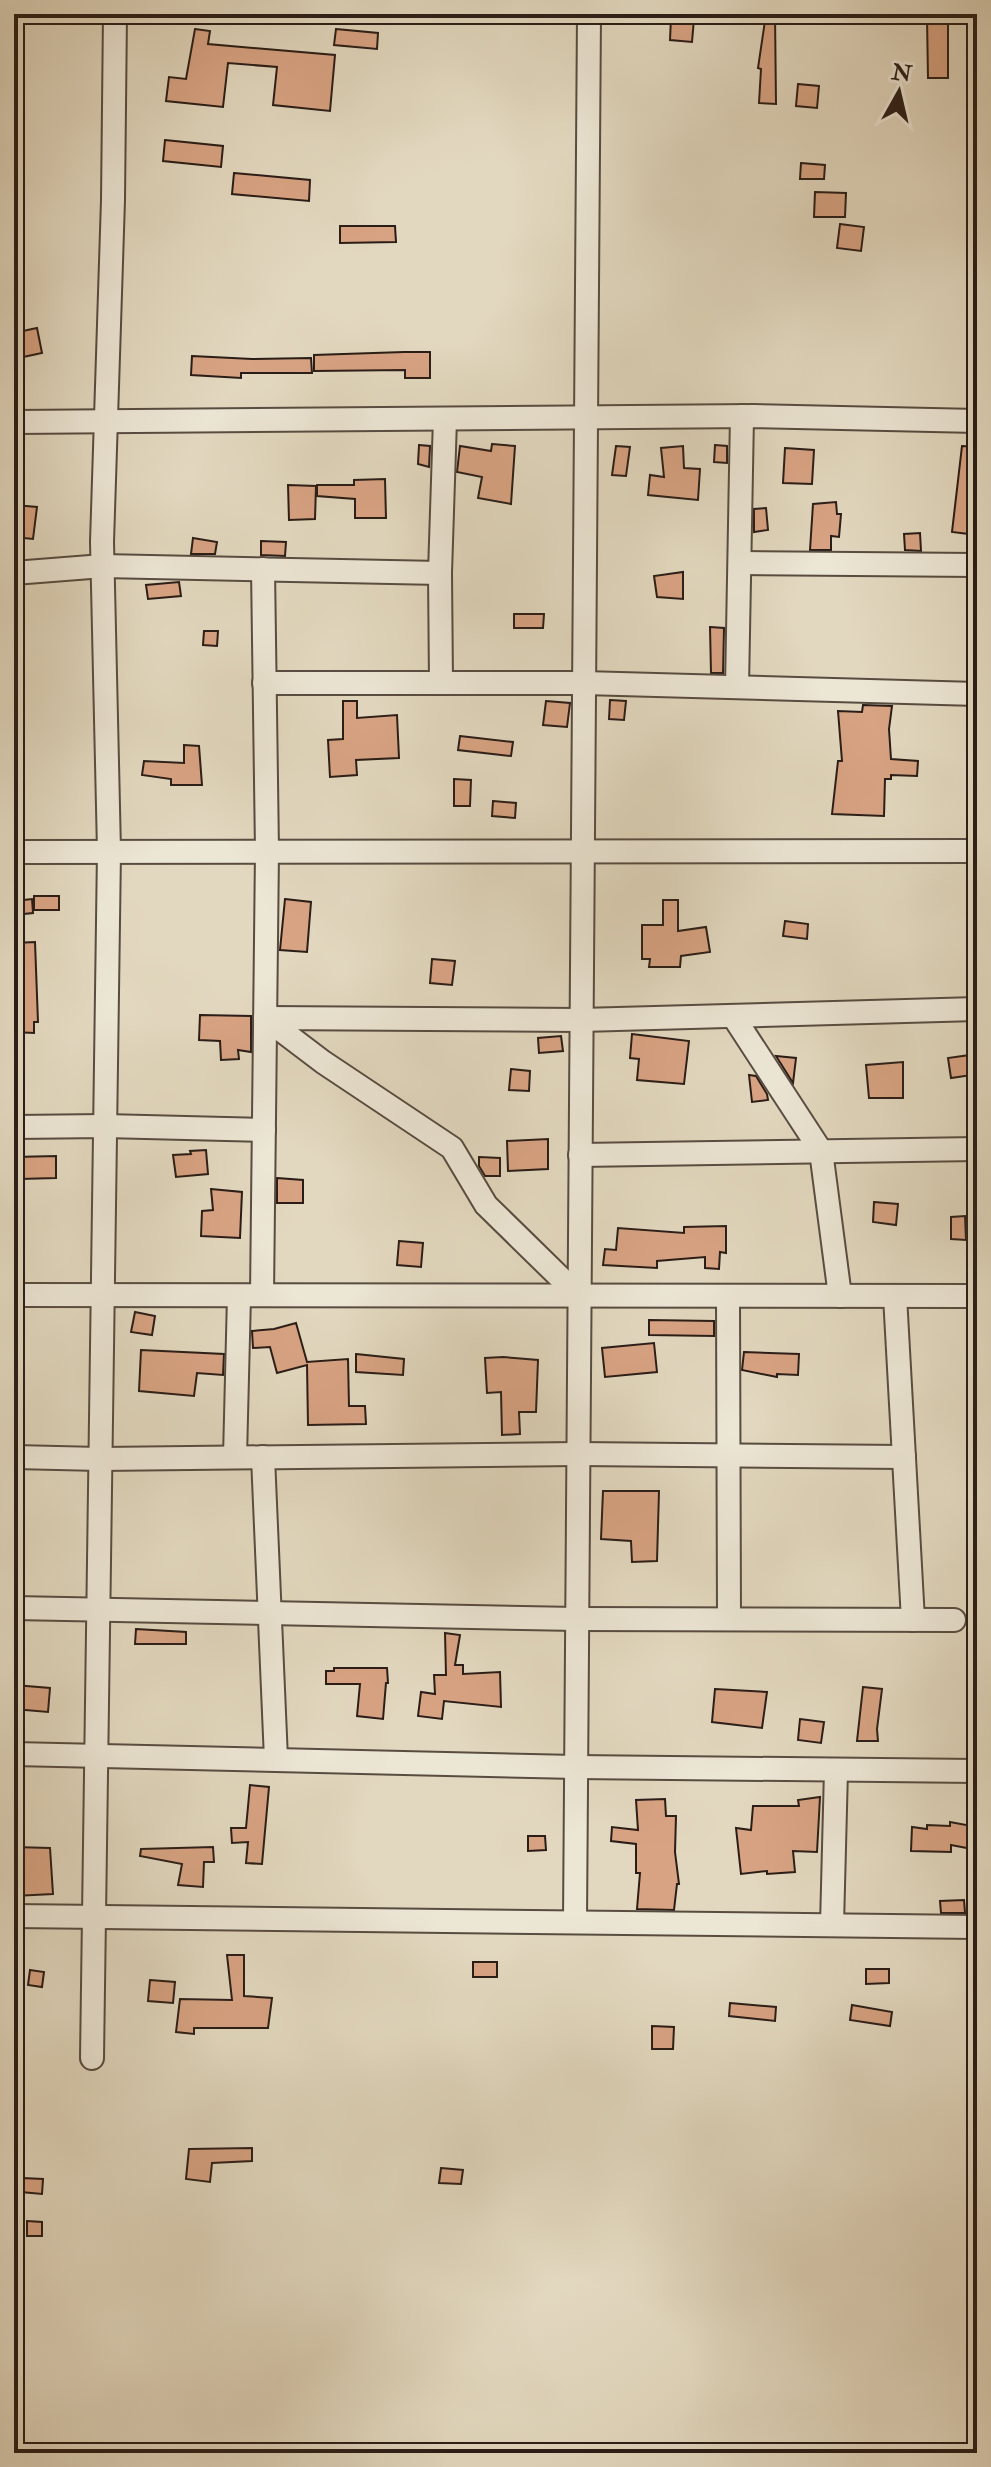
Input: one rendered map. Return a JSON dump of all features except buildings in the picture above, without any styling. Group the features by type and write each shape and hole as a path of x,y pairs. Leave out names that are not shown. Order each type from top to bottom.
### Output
{"street":[{"path":"92,2058 109,851 103,566 115,14"},
{"path":"575,1922 589,14"},
{"path":"14,422 742,416 977,421"},
{"path":"737,687 742,416"},
{"path":"441,683 440,573 445,419"},
{"path":"740,563 977,565"},
{"path":"14,573 103,566 440,573"},
{"path":"262,1295 267,851 263,569"},
{"path":"264,683 584,683 977,694"},
{"path":"14,852 977,851"},
{"path":"265,1018 581,1020 977,1009"},
{"path":"733,1016 821,1151 840,1296"},
{"path":"265,1018 323,1062 452,1148 486,1205 579,1296"},
{"path":"14,1127 264,1130"},
{"path":"580,1155 977,1149"},
{"path":"14,1295 977,1296"},
{"path":"235,1457 239,1296"},
{"path":"728,1296 729,1619"},
{"path":"895,1296 913,1620"},
{"path":"14,1457 100,1459 578,1454 904,1457"},
{"path":"263,1457 276,1759"},
{"path":"14,1608 577,1619 954,1620"},
{"path":"14,1754 576,1767 977,1771"},
{"path":"832,1925 836,1770"},
{"path":"14,1916 977,1927"}]}
